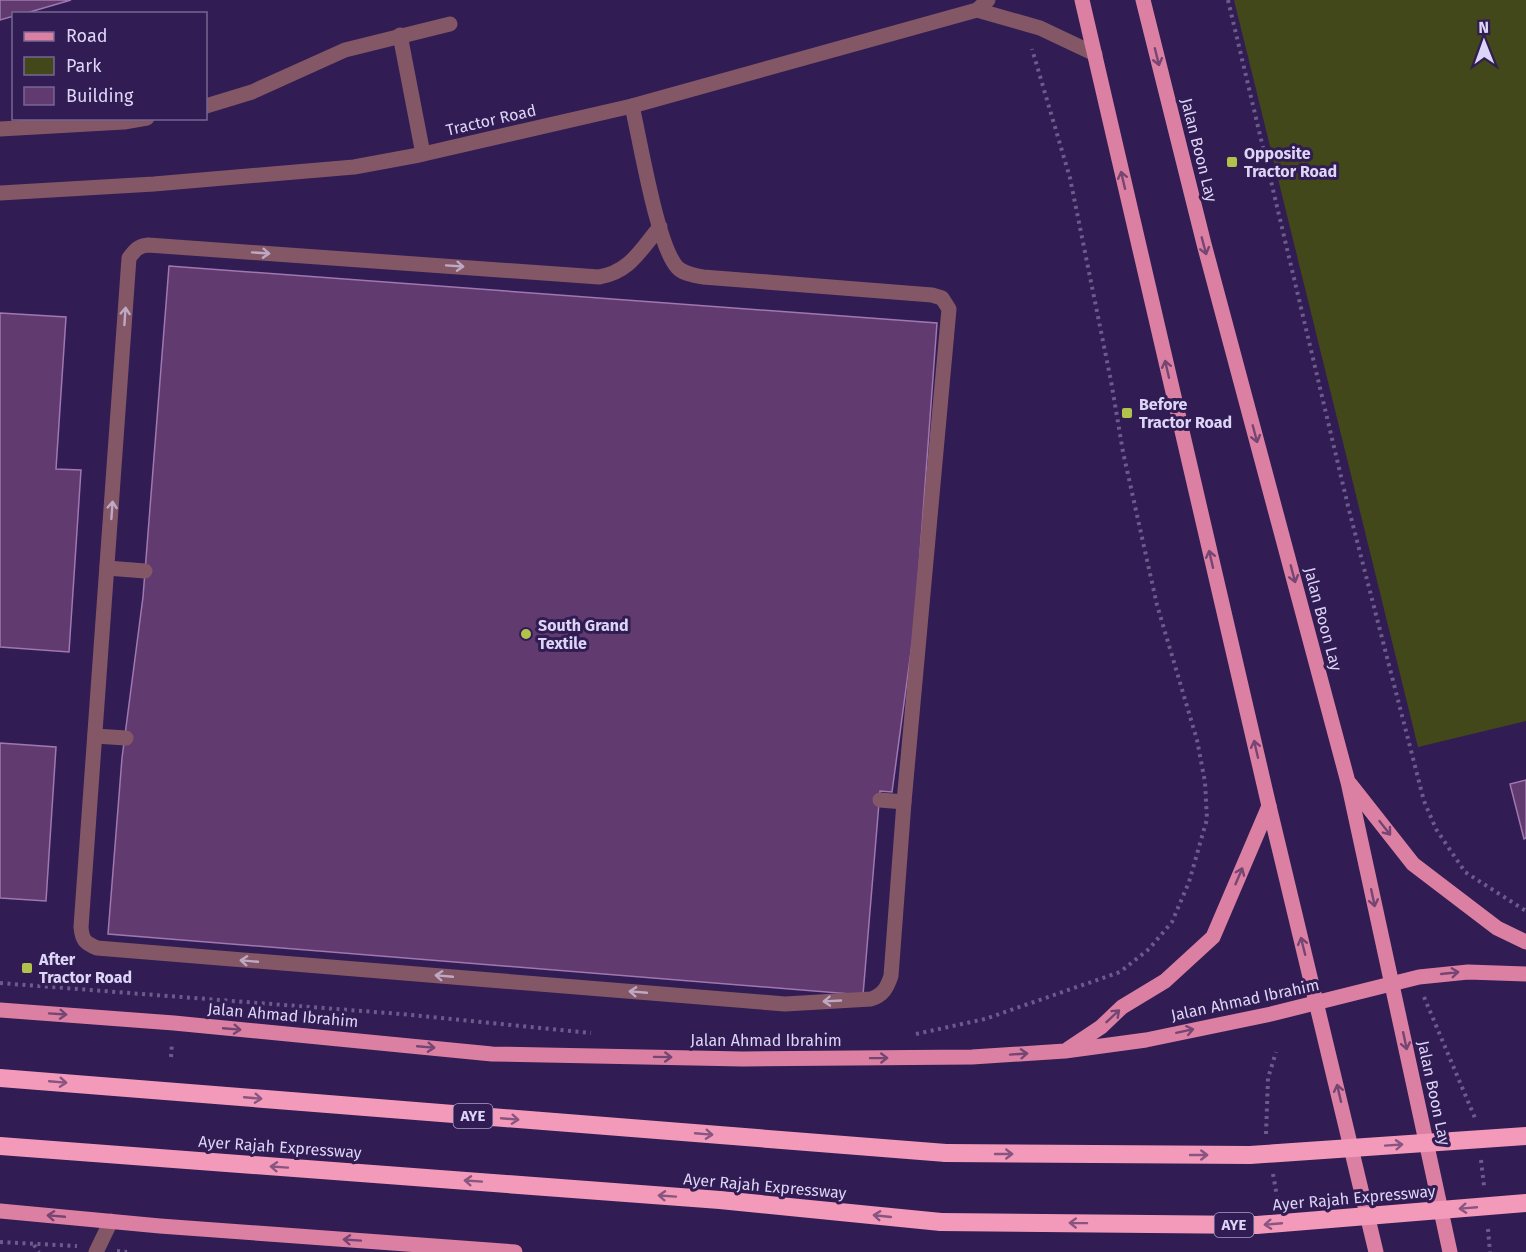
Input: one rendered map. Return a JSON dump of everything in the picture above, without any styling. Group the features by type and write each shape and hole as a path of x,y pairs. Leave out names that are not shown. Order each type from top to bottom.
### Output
{"highway":[{"name":"AYE","path":"0,1078 946,1154 1250,1155 1526,1136"},
{"name":"Ayer Rajah Expressway","path":"0,1146 720,1200 941,1222 1257,1225 1526,1203"}],"main road":[{"path":"1082,0 1269,806 1376,1252"},
{"name":"Jalan Boon Lay","path":"1143,0 1204,244 1348,782 1450,1252"},
{"path":"1348,782 1413,864 1497,928 1526,942"},
{"path":"1065,1051 1101,1027 1122,1007 1165,981 1213,937 1269,806"},
{"name":"Jalan Ahmad Ibrahim","path":"0,1010 174,1023 492,1054 743,1059 972,1057 1065,1051 1146,1040 1317,1003 1419,977 1468,972 1526,974"},
{"path":"0,1211 516,1252"}],"street":[{"name":"Tractor Road","path":"0,193 154,184 354,167 423,154 632,106 982,5 1040,28 1095,54"},
{"path":"207,106 252,92 345,50 450,24"},
{"path":"400,35 423,154"},
{"path":"632,106 660,227 673,261 679,270 703,278 932,295 942,298 949,309 917,627 891,976 886,988 879,996 871,999 785,1004 97,948 82,940 129,258 135,249 141,245 599,277 625,268 660,227"},
{"path":"0,129 136,120"},
{"path":"107,568 145,571"},
{"path":"95,736 126,738"},
{"path":"880,800 904,802"},
{"path":"97,1250 111,1221"}],"path":[{"path":"1228,0 1348,506 1424,801 1436,829 1466,872 1526,911"},
{"path":"915,1035 985,1019 1120,972 1149,949 1172,922 1189,882 1207,819 1205,782 1197,740 1157,604 1142,539 1070,178 1032,49"},
{"path":"0,983 401,1014 598,1034"},
{"path":"0,1242 127,1252"},
{"path":"34,1244 39,1252"}],"green space":[{"path":"1234,0 1526,0 1526,721 1418,747"}],"building":[{"path":"0,0 71,0 30,12 12,12 12,17 0,20"},
{"name":"South Grand Textile","path":"169,266 937,323 915,622 892,792 880,791 863,995 108,934 122,758 143,597"},
{"path":"0,313 66,317 56,469 81,470 69,652 0,647"},
{"path":"0,743 56,747 46,901 0,898"},
{"path":"1526,780 1526,838 1524,839 1510,784"}],"place":[{"name":"Opposite Tractor Road","path":"1232,162"},
{"name":"Before Tractor Road","path":"1127,413"},
{"name":"South Grand Textile","path":"526,634"},
{"name":"After Tractor Road","path":"27,968"}]}
